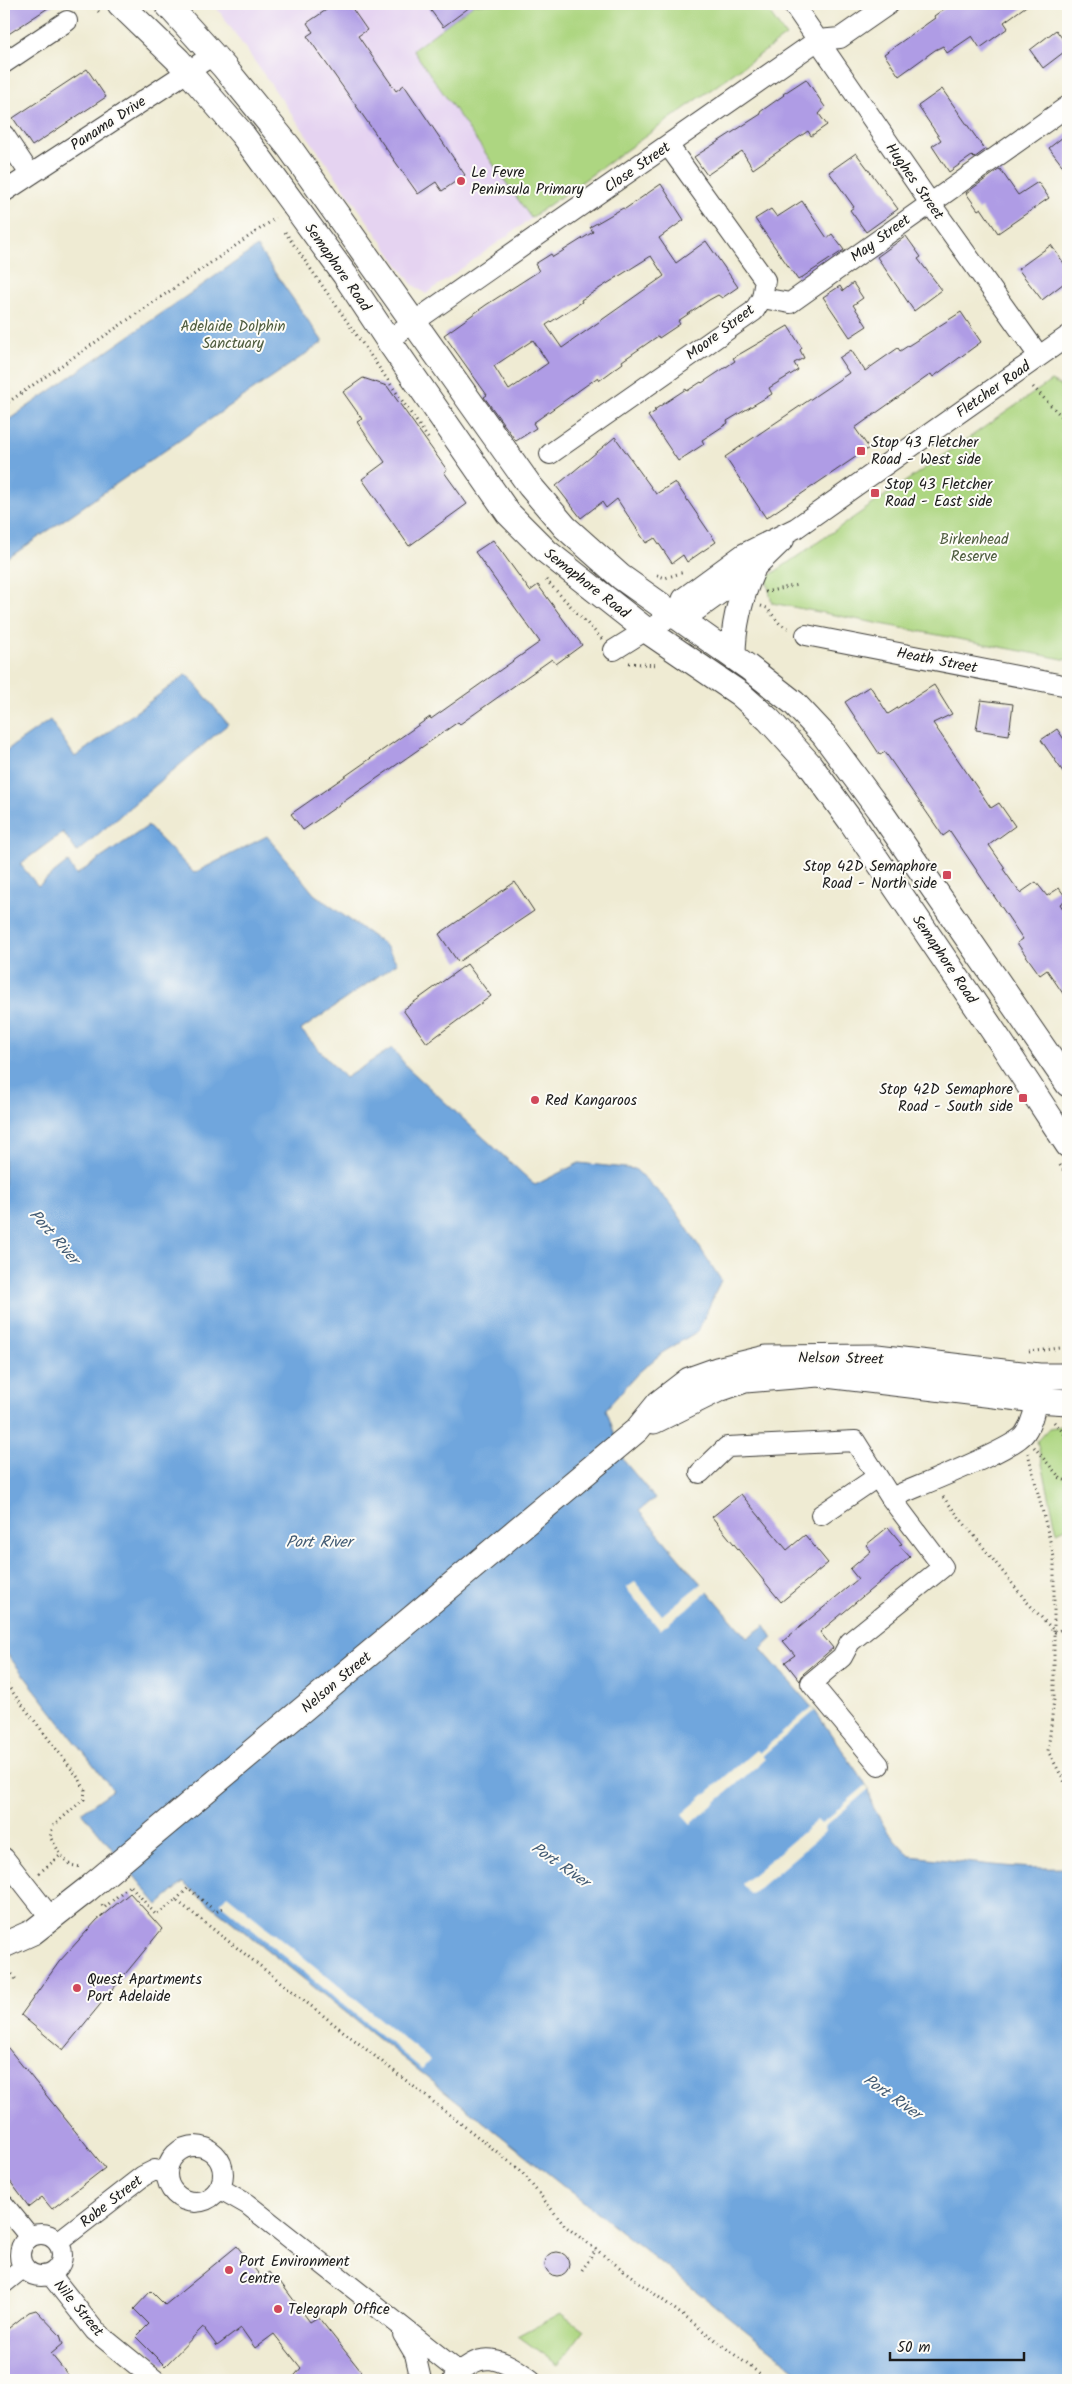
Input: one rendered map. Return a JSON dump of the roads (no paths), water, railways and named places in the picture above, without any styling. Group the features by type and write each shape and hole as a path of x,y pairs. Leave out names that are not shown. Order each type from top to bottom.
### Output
{"main road":[{"name":"Semaphore Road","path":"120,4 188,72 242,134 345,274 388,340 508,513 547,552 646,630 740,694 769,720 810,765 989,1025 1063,1153"},
{"name":"Semaphore Road","path":"167,4 213,55 289,147 530,486 565,527 621,577 733,656 794,703 824,735 880,811 1068,1084"},
{"path":"733,656 733,633 744,590 757,582"},
{"name":"Nelson Street","path":"4,1945 42,1925 115,1866 637,1430 659,1403 690,1380 717,1370 766,1358 877,1358 1039,1376 1068,1376"},
{"path":"1039,1376 1068,1370"},
{"name":"Nelson Street","path":"637,1430 719,1389 745,1380 769,1377 818,1374 1036,1400 1068,1402"},
{"name":"Nelson Street","path":"10,1972 42,1925"}],"street":[{"name":"Hughes Street","path":"793,4 930,203 1039,356"},
{"name":"Close Street","path":"388,340 818,40 840,38 889,4"},
{"path":"4,63 67,21"},
{"name":"Panama Drive","path":"4,192 213,55"},
{"name":"May Street","path":"762,298 790,303 1068,106"},
{"path":"4,135 30,174"},
{"name":"Moore Street","path":"550,454 754,311 762,298 765,280 668,145"},
{"name":"Fletcher Road","path":"676,615 683,598 742,554 796,528 1068,336"},
{"name":"Fletcher Road","path":"619,655 646,630 676,615 693,613 757,582 796,528"},
{"name":"Heath Street","path":"806,635 1068,686"},
{"path":"890,1498 1002,1450 1024,1435 1034,1419 1039,1376"},
{"path":"700,1473 727,1448 855,1441 890,1498 943,1567 850,1642 842,1657 811,1683 879,1765"},
{"path":"821,1515 877,1477"},
{"path":"4,1858 42,1925"},
{"path":"195,2146 205,2148 213,2153 223,2170 220,2188 206,2200 188,2201 173,2191 168,2183 167,2174 169,2165 179,2151 195,2146"},
{"name":"Robe Street","path":"58,2242 143,2176 155,2170 167,2174"},
{"path":"220,2188 247,2204 398,2324 456,2376 475,2362 495,2358 513,2366 531,2380"},
{"path":"4,2205 30,2237"},
{"path":"43,2234 58,2242 62,2259 59,2266 50,2274 35,2275 24,2267 21,2250 30,2237 43,2234"},
{"path":"4,2283 24,2267"},
{"name":"Nile Street","path":"50,2274 96,2331 155,2380"},
{"path":"398,2324 415,2354 421,2380"}],"water":[{"name":"Adelaide Dolphin Sanctuary","path":"257,247 323,342 4,561 4,423"},
{"name":"Port River","path":"187,674 228,724 77,852 63,832 20,864 38,886 68,862 76,875 148,826 194,873 267,836 314,894 386,946 397,963 301,1030 345,1078 392,1048 408,1068 535,1185 579,1163 635,1169 672,1205 721,1280 698,1331 662,1353 638,1373 606,1409 624,1461 655,1498 639,1511 747,1638 765,1625 773,1638 761,1649 815,1711 869,1789 872,1805 887,1831 910,1856 1009,1866 1068,1868 1068,2380 808,2380 183,1883 158,1905 82,1812 113,1790 4,1650 4,752 50,720 75,757"}],"place":[{"name":"Le Fevre Peninsula Primary","path":"461,181"},
{"name":"Stop 43 Fletcher Road - West side","path":"861,451"},
{"name":"Stop 43 Fletcher Road - East side","path":"875,493"},
{"name":"Stop 42D Semaphore Road - North side","path":"947,875"},
{"name":"Stop 42D Semaphore Road - South side","path":"1023,1098"},
{"name":"Red Kangaroos","path":"535,1100"},
{"name":"Quest Apartments Port Adelaide","path":"77,1988"},
{"name":"Port Environment Centre","path":"229,2270"},
{"name":"Telegraph Office","path":"278,2309"}],"park label":[{"name":"Birkenhead Reserve","path":"974,548"}]}
